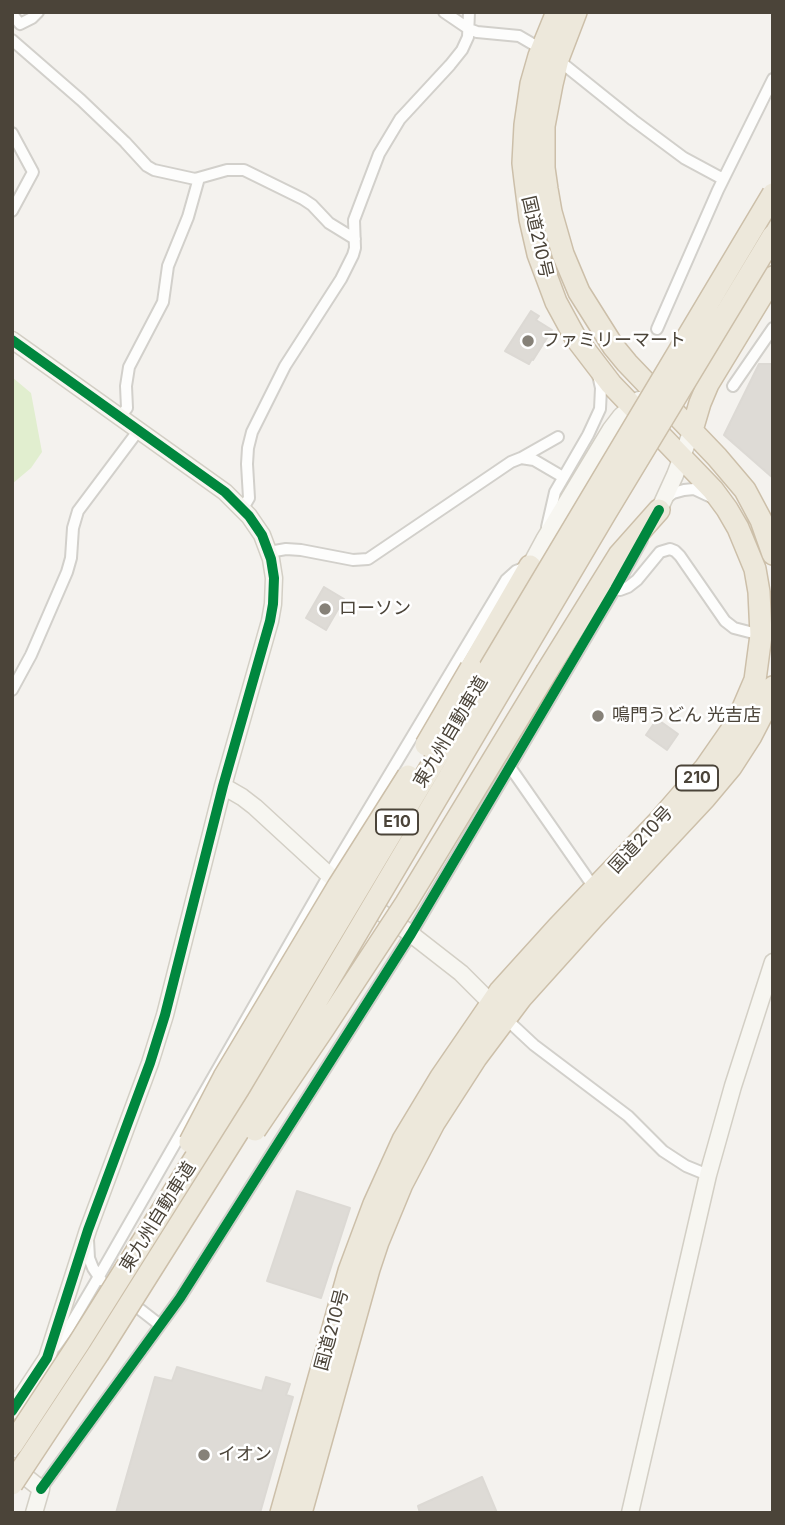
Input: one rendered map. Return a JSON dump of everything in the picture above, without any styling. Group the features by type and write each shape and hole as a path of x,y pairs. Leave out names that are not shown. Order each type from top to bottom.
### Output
{"highway":[{"name":"国道210号","path":"557,12 550,54 550,94 544,136 544,168 551,212 563,254 579,292 613,346 745,491 761,520 773,554"},
{"name":"国道210号","path":"301,1513 369,1269 390,1211 434,1123 522,966 687,790 723,744 742,712 755,680 761,635 759,592 755,569 738,528 713,490 594,362 565,321 538,254 524,180 524,144 531,84 576,12"},
{"name":"東九州自動車道","path":"12,1445 239,1088 773,194"},
{"path":"653,390 681,369 701,346 773,217"},
{"name":"東九州自動車道","path":"12,1484 151,1272 258,1100 773,236"},
{"path":"638,412 655,423 686,424 773,277"},
{"path":"613,346 633,362 653,369 677,364 701,346"},
{"path":"49,1430 133,1317 406,903 619,555 661,505"},
{"path":"79,1343 179,1164 224,1077 406,779 530,566"},
{"name":"国道210号","path":"281,1513 339,1301 359,1241 403,1140 422,1107 498,1011 564,949 724,775 751,736 773,687"}],"street":[{"path":"12,15 20,23 38,12"},
{"path":"444,12 469,29 519,36 550,54 684,158 723,179"},
{"path":"242,510 249,498 247,464 252,432 285,366 345,271 355,248 356,214 379,154 400,120 462,50 469,29 469,12"},
{"path":"12,40 125,142 147,166 154,170 199,178 228,170 244,170 303,199 329,223 355,239"},
{"path":"657,330 723,179 773,79"},
{"path":"12,133 33,172 12,211"},
{"path":"120,418 127,408 129,367 163,302 168,266 192,205 199,178"},
{"path":"733,386 773,328"},
{"path":"12,340 225,492 249,516 262,535 269,552 274,578 270,621 223,786 165,1015 88,1230 47,1358"},
{"path":"544,540 555,492 589,436 600,409 601,388 594,362"},
{"path":"12,1411 68,1329 329,875 506,580 516,571 530,566 611,429 638,412 653,390"},
{"path":"34,1513 41,1489 180,1298 411,934 615,589 661,505 682,457 686,424"},
{"path":"12,690 67,572 78,511 138,431"},
{"path":"269,552 301,550 353,560 368,559 511,462 558,437"},
{"path":"521,458 534,460 563,477"},
{"path":"661,505 673,493 694,489 705,493 727,509"},
{"path":"615,589 628,587 655,556 670,549 680,556 724,621 734,628 761,635"},
{"path":"510,767 595,889"},
{"path":"223,786 255,807 329,875 461,973 534,1045 628,1116 663,1151 686,1166 708,1175"},
{"path":"630,1513 708,1175 773,962"},
{"path":"88,1230 89,1258 98,1278 160,1325"},
{"path":"12,1466 41,1489"}],"green space":[{"path":"12,377 31,393 42,452 31,468 12,484"}],"building":[{"name":"ファミリーマート","path":"531,311 539,316 536,320 552,330 529,364 505,351"},
{"path":"759,364 773,364 773,478 724,435"},
{"name":"ローソン","path":"324,587 344,599 326,630 306,618"},
{"path":"657,719 678,734 667,750 646,735"},
{"path":"297,1191 350,1208 321,1298 267,1281"},
{"name":"イオン","path":"177,1367 262,1391 266,1377 290,1384 286,1395 293,1397 260,1513 116,1513 155,1377 172,1381"},
{"path":"482,1477 497,1513 420,1513 418,1506"}],"cycle path":[{"path":"12,340 225,492 249,516 262,535 271,559 274,578 270,621 223,786 165,1015 150,1063 88,1230 47,1358 12,1411"},
{"path":"41,1489 180,1298 411,934 659,510"}],"place":[{"name":"ファミリーマート","path":"528,341"},
{"name":"ローソン","path":"325,609"},
{"name":"鳴門うどん 光吉店","path":"598,716"},
{"name":"イオン","path":"204,1455"}]}
